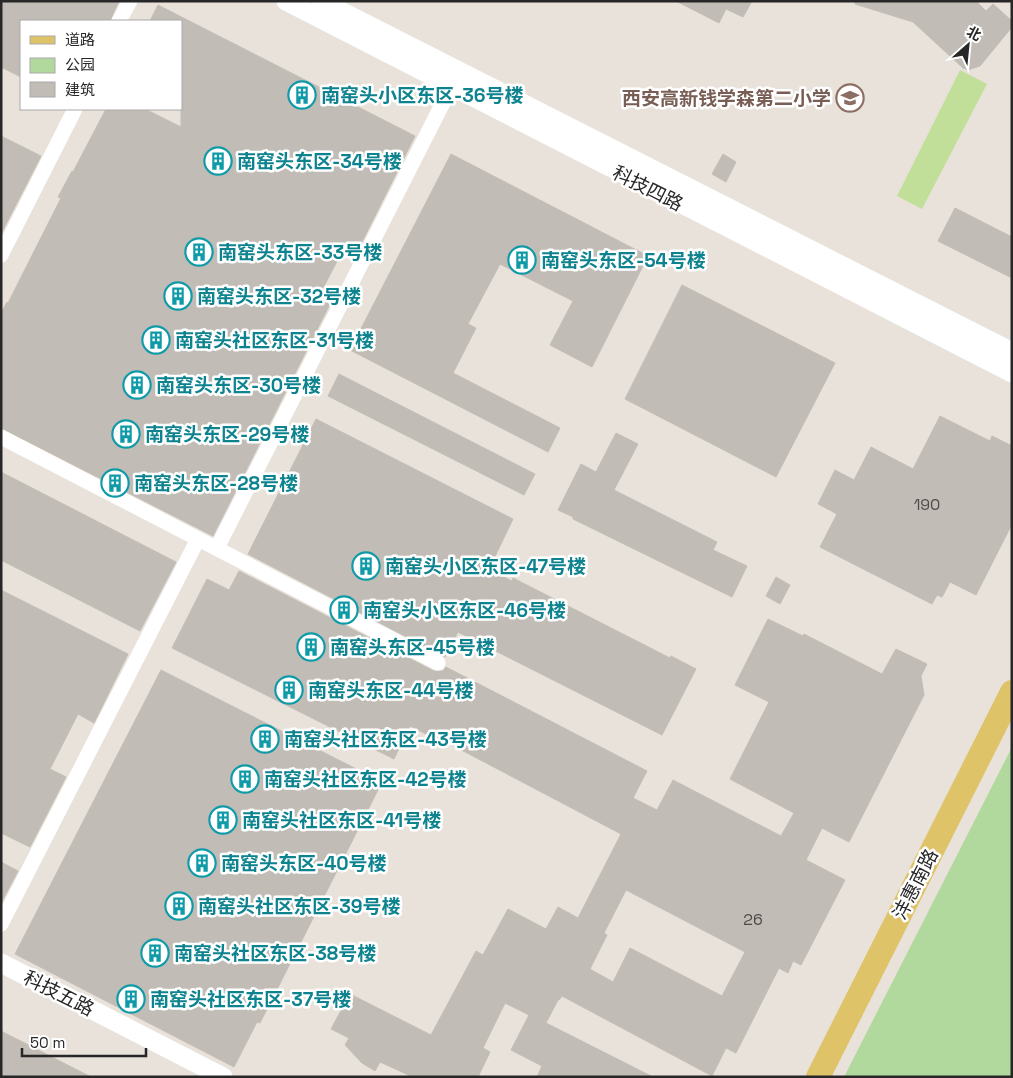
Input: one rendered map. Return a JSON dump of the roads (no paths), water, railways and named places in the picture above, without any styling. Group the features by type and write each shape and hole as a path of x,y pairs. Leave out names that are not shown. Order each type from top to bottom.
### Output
{"main road":[{"name":"沣惠南路","path":"818,1077 1012,692"}],"street":[{"path":"120,20 130,1"},
{"name":"科技四路","path":"286,1 1012,373"},
{"name":"科技四路","path":"321,1 1012,352"},
{"path":"217,548 451,87"},
{"path":"1,254 74,110"},
{"path":"1,437 438,663"},
{"path":"1,924 198,539"},
{"name":"科技五路","path":"1,963 223,1077"}],"place":[{"name":"南窑头小区东区-36号楼","path":"302,95"},
{"name":"西安高新钱学森第二小学","path":"850,98"},
{"name":"南窑头东区-34号楼","path":"218,161"},
{"name":"南窑头东区-33号楼","path":"199,252"},
{"name":"南窑头东区-54号楼","path":"522,260"},
{"name":"南窑头东区-32号楼","path":"178,296"},
{"name":"南窑头社区东区-31号楼","path":"156,340"},
{"name":"南窑头东区-30号楼","path":"137,385"},
{"name":"南窑头东区-29号楼","path":"126,434"},
{"name":"南窑头东区-28号楼","path":"115,483"},
{"name":"南窑头小区东区-47号楼","path":"366,566"},
{"name":"南窑头小区东区-46号楼","path":"344,610"},
{"name":"南窑头东区-45号楼","path":"311,647"},
{"name":"南窑头东区-44号楼","path":"289,690"},
{"name":"南窑头社区东区-43号楼","path":"265,739"},
{"name":"南窑头社区东区-42号楼","path":"245,779"},
{"name":"南窑头社区东区-41号楼","path":"223,820"},
{"name":"南窑头东区-40号楼","path":"202,863"},
{"name":"南窑头社区东区-39号楼","path":"179,906"},
{"name":"南窑头社区东区-38号楼","path":"155,953"},
{"name":"南窑头社区东区-37号楼","path":"131,999"}]}
